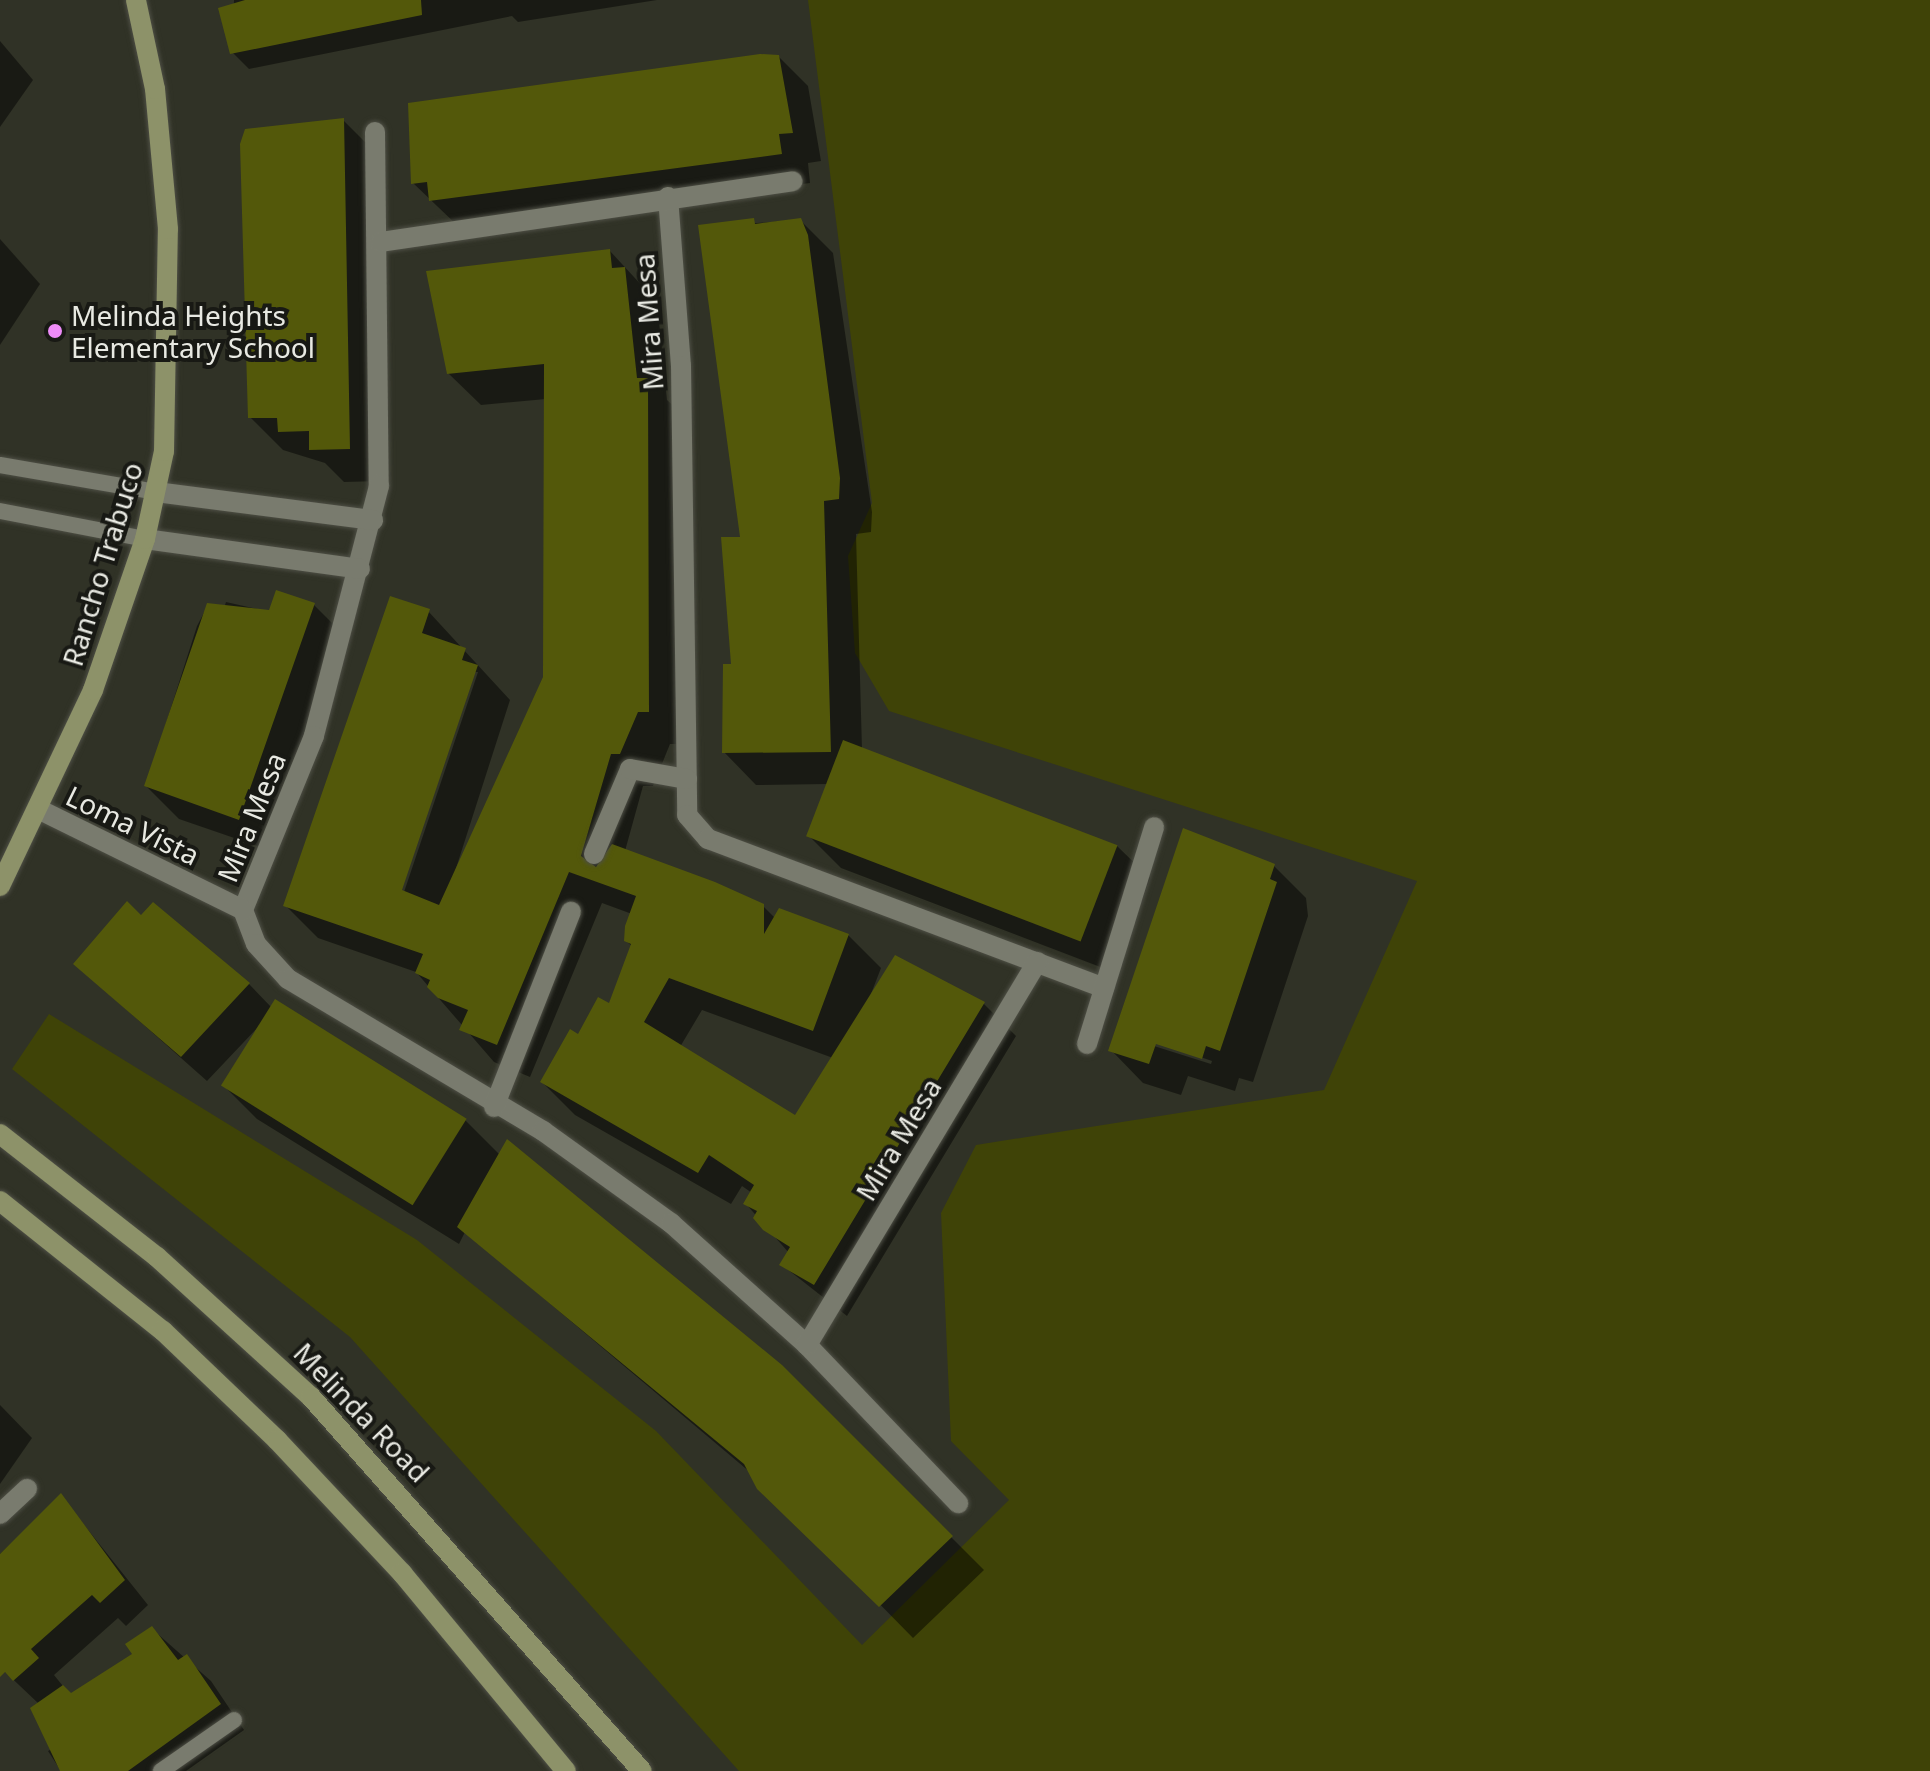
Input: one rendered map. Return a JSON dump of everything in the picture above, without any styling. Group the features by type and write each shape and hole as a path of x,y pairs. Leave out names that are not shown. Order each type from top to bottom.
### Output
{"main road":[{"name":"Rancho Trabuco","path":"0,886 42,811 145,539 156,492 170,341 168,229 155,89 136,0"},
{"name":"Melinda Road","path":"0,1134 157,1257 311,1397 642,1771"},
{"path":"0,1201 163,1331 277,1440 402,1573 566,1771"}],"street":[{"name":"Mira Mesa","path":"375,132 381,242 373,520 314,736 243,910 256,944 288,979 494,1107 543,1131 659,1213 807,1345 958,1503"},
{"path":"381,242 792,181"},
{"name":"Mira Mesa","path":"668,197 681,366 687,815 708,839 1104,988"},
{"path":"156,492 373,520"},
{"path":"145,539 360,569"},
{"path":"594,854 630,769 687,779"},
{"name":"Loma Vista","path":"42,811 243,910"},
{"path":"1087,1044 1154,827"},
{"path":"494,1107 571,912"},
{"name":"Mira Mesa","path":"807,1345 1037,962"},
{"path":"0,1514 27,1489"}],"lane":[{"path":"0,465 156,492"},
{"path":"0,511 145,539"},
{"path":"161,1771 234,1720"}],"shaded area":[{"path":"808,0 1930,0 1930,1771 739,1771 350,1337 12,1069 49,1014 417,1240 656,1431 862,1645 1009,1500 951,1441 941,1213 976,1145 1324,1090 1417,881 889,711 855,653 848,556 872,503"}],"building":[{"path":"245,0 421,0 422,15 230,54 218,8"},
{"path":"760,54 779,55 793,133 779,134 782,154 429,201 427,182 411,184 408,103"},
{"path":"344,118 350,449 309,450 309,431 278,432 277,418 248,418 240,144 245,129"},
{"path":"754,218 755,224 801,218 808,235 840,478 839,499 824,501 831,752 722,753 723,664 731,664 721,537 740,537 698,225"},
{"path":"610,249 612,268 625,267 637,378 648,378 649,712 638,712 620,754 611,754 581,856 596,867 612,844 715,882 764,904 764,934 779,908 849,934 813,1031 669,978 644,1022 795,1115 895,955 985,1002 814,1285 779,1265 790,1247 763,1230 753,1218 757,1211 743,1204 754,1185 709,1155 698,1173 540,1082 570,1029 578,1034 598,997 609,1003 631,944 624,941 625,926 636,896 569,872 497,1045 459,1030 468,1010 438,998 427,987 430,980 415,973 423,954 283,906 390,596 430,609 422,633 466,648 462,660 478,665 402,890 439,905 543,677 544,364 447,374 426,271"},
{"path":"276,590 315,603 239,820 144,786 207,603 269,610"},
{"path":"843,740 1117,845 1081,942 806,836"},
{"path":"1183,828 1275,864 1270,879 1277,882 1220,1051 1206,1046 1202,1059 1156,1044 1149,1064 1108,1051"},
{"path":"127,901 141,915 153,902 250,983 181,1057 73,964"},
{"path":"275,999 467,1119 413,1205 221,1086"},
{"path":"507,1139 782,1365 953,1536 879,1607 757,1489 744,1464 457,1227"},
{"path":"61,1493 125,1580 100,1603 92,1595 31,1649 39,1658 13,1681 5,1672 0,1677 0,1554"},
{"path":"152,1626 178,1660 187,1654 221,1704 128,1771 60,1771 30,1708 63,1685 71,1693 132,1654 125,1644"}],"place":[{"name":"Melinda Heights Elementary School","path":"55,331"}]}
